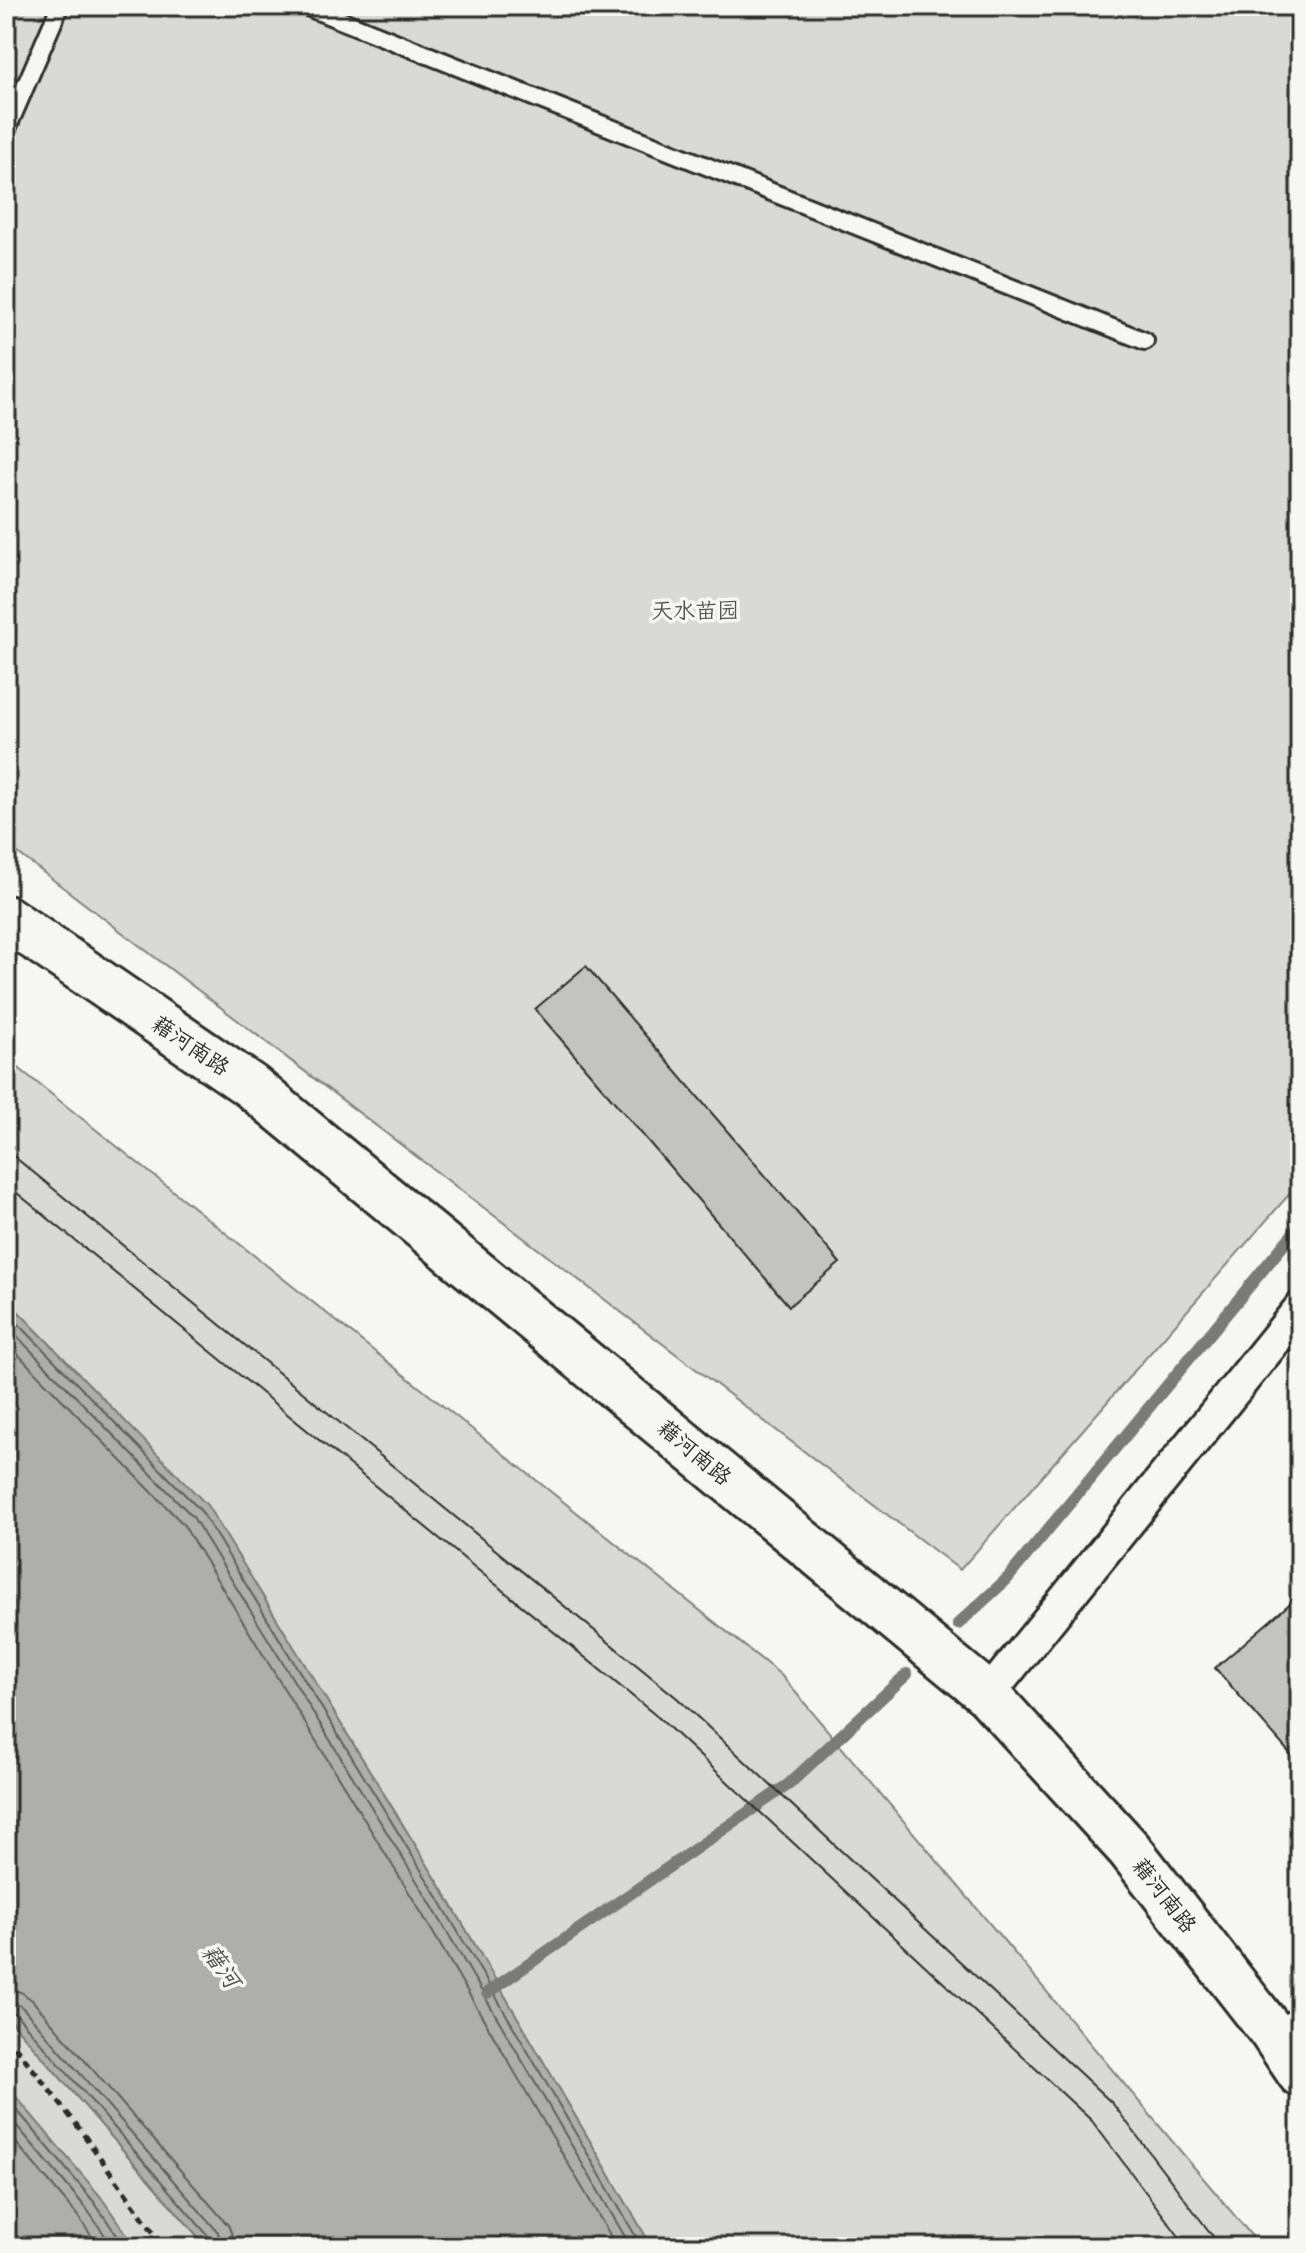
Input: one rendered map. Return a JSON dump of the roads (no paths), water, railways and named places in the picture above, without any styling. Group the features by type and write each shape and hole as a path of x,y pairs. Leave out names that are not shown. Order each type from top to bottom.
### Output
{"main road":[{"name":"藉河南路","path":"6,918 251,1086 988,1695 1286,2023 1300,2074"}],"street":[{"path":"988,1695 1300,1309"}],"lane":[{"path":"6,131 60,6"},
{"path":"305,6 1145,341"}],"water":[{"name":"藉河","path":"6,1299 207,1505 444,1892 652,2247 207,2247 6,2015"},
{"path":"6,2085 101,2197 135,2247 6,2247"}],"waterway":[{"path":"958,1624 1007,1579 1300,1225"},
{"path":"487,1993 789,1784 907,1674"}],"tram line":[{"path":"6,1150 677,1698 1113,2104 1221,2247"},
{"path":"6,1184 659,1718 1092,2121 1187,2247"}],"park label":[{"name":"天水苗园","path":"695,610"}]}
